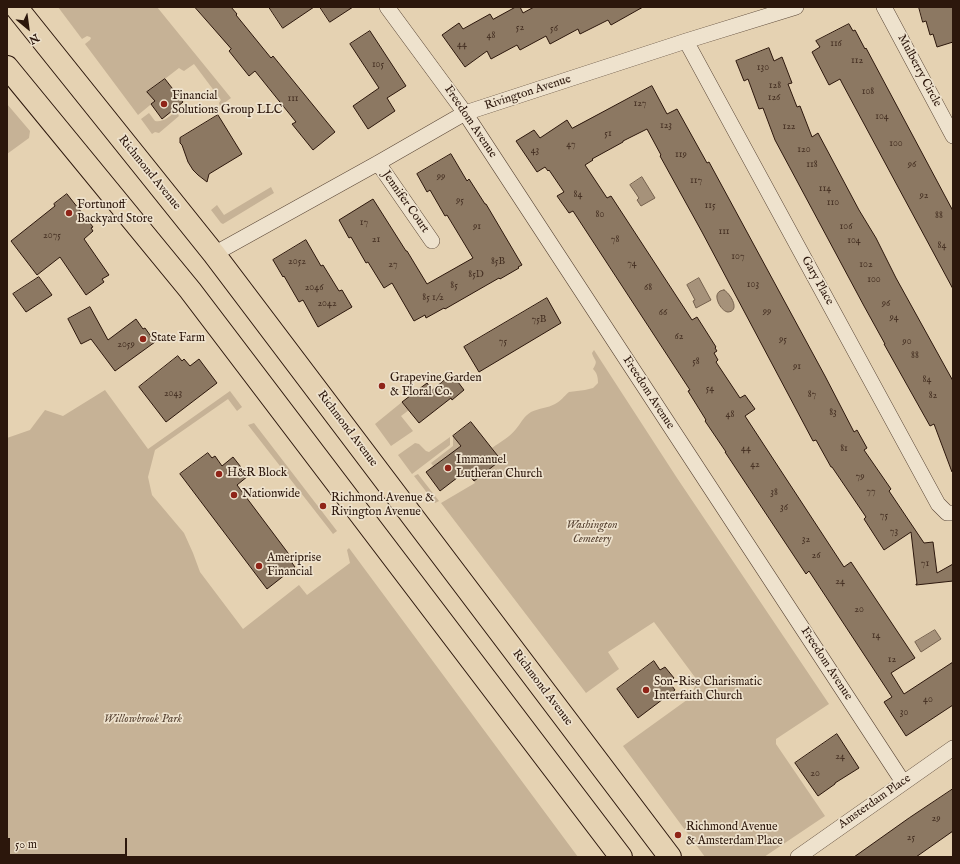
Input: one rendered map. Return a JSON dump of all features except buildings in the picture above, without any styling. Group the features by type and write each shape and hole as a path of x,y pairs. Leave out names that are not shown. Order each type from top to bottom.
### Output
{"main road":[{"name":"Richmond Avenue","path":"16,7 214,254 670,857"},
{"path":"7,67 190,290 621,857"}],"street":[{"name":"Freedom Avenue","path":"388,7 465,113 903,782"},
{"name":"Rivington Avenue","path":"214,254 465,113 796,7"},
{"name":"Mulberry Circle","path":"884,7 953,136"},
{"name":"Gary Place","path":"686,41 938,504 947,513 953,512"},
{"name":"Jennifer Court","path":"378,163 432,241"},
{"name":"Amsterdam Place","path":"798,857 953,748"}],"green space":[{"path":"58,7 157,7 231,98 220,106 219,103 221,100 194,64 184,71 179,68 148,92 155,101 138,115 85,44 91,38 87,36 82,39"},
{"path":"7,104 30,131 29,138 7,154"},
{"path":"176,111 179,116 159,133 155,132 152,134 141,119 149,113 155,121 161,121"},
{"path":"271,187 274,193 223,224 211,210 217,205 224,215"},
{"name":"Washington Cemetery","path":"594,350 677,478 829,704 776,739 776,744 825,816 764,857 705,857 623,746 691,697 697,680 654,622 608,652 619,669 586,693 441,503 475,483 474,481 500,460 492,448 511,434 529,414 555,404 569,392 593,388 598,383 597,375 593,369 596,362 592,353"},
{"name":"Willowbrook Park","path":"105,390 148,449 230,391 242,407 237,411 228,399 155,450 148,477 152,495 184,533 200,572 243,629 299,585 307,595 350,563 347,550 349,548 578,857 7,857 7,438 30,430 45,410 63,416"},
{"path":"402,402 409,410 401,416 413,431 391,446 375,424"},
{"path":"254,423 337,531 333,534 248,425"},
{"path":"453,436 461,446 434,467 431,463 453,446"},
{"path":"450,437 450,445 412,474 398,455 415,443 419,444 429,452"},
{"path":"418,474 439,501 435,503 414,476"}],"shaded area":[{"path":"642,177 655,198 641,206 637,200 639,198 630,185"},
{"path":"699,278 711,300 696,308 693,301 695,300 687,285"},
{"path":"724,290 733,302 734,309 732,311 728,312 722,309 718,301 717,294"},
{"path":"935,630 941,639 921,652 915,642"}],"place":[{"name":"Financial Solutions Group LLC","path":"164,104"},
{"name":"Fortunoff Backyard Store","path":"69,213"},
{"name":"State Farm","path":"143,339"},
{"name":"Grapevine Garden & Floral Co.","path":"382,386"},
{"name":"Immanuel Lutheran Church","path":"448,468"},
{"name":"H&R Block","path":"219,474"},
{"name":"Nationwide","path":"234,495"},
{"name":"Richmond Avenue & Rivington Avenue","path":"323,506"},
{"name":"Ameriprise Financial","path":"259,566"},
{"name":"Son-Rise Charismatic Interfaith Church","path":"646,690"},
{"name":"Richmond Avenue & Amsterdam Place","path":"678,835"}]}
